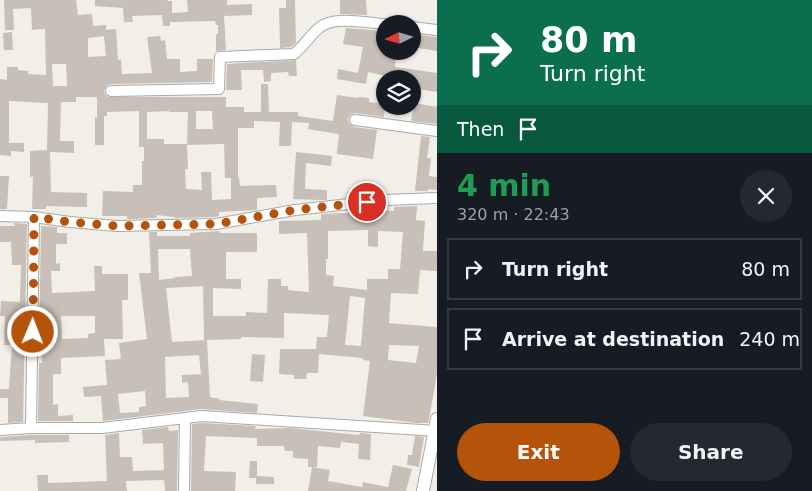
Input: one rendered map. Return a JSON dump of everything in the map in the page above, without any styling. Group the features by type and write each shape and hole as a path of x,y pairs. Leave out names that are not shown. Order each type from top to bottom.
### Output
{"street":[{"path":"111,91 219,89 220,57 294,54 303,47 320,26 335,21 376,23"},
{"path":"421,28 437,30"},
{"path":"355,120 437,131"},
{"path":"0,216 34,217 117,226 216,224 295,210 385,200 437,198"},
{"path":"31,428 34,217"},
{"path":"0,430 102,428 202,416 436,427 423,491"},
{"path":"184,491 185,419"}],"building":[{"path":"4,0 76,0 78,15 92,14 93,26 106,25 106,30 116,29 118,60 121,59 122,74 152,73 147,37 160,36 161,41 165,40 167,59 180,59 180,72 197,71 197,59 213,59 212,82 111,84 107,85 104,91 108,97 226,97 226,107 244,107 244,112 260,112 261,84 268,84 269,112 298,112 298,116 333,121 337,95 369,98 369,102 376,103 376,115 384,115 384,117 355,113 350,115 348,119 349,123 354,127 377,130 373,159 337,154 339,134 308,129 309,123 292,122 291,146 279,146 280,122 254,121 254,128 238,128 238,177 240,186 276,185 277,197 257,198 257,210 219,212 219,216 215,217 175,218 156,215 157,218 127,219 127,216 102,216 103,191 133,192 133,185 142,185 144,147 139,147 139,111 107,112 107,116 104,116 104,145 95,145 97,97 76,97 76,102 61,102 60,141 74,141 74,153 50,152 51,192 87,193 87,207 46,206 46,209 32,209 33,176 30,177 30,151 47,150 48,103 9,101 9,143 24,143 24,152 11,151 11,156 0,155 0,79 7,80 7,67 18,67 18,70 28,71 28,74 46,75 45,29 32,30 31,8 13,9 14,30 5,30","holes":["104,36 106,56 88,57 88,38","52,64 66,64 67,86 53,86","196,111 212,111 213,129 196,129","147,112 188,112 187,144 164,144 164,139 147,139","224,144 225,178 231,178 231,199 212,200 211,172 201,172 202,190 186,189 185,169 188,169 187,145"]},
{"path":"95,0 168,0 172,1 172,13 188,12 187,0 227,0 227,5 252,4 252,15 224,16 226,50 216,51 218,25 216,25 215,21 170,22 170,26 163,26 162,15 132,16 133,22 124,22 123,8 95,6"},
{"path":"286,0 295,0 296,43 291,47 280,48 279,8 286,8"},
{"path":"340,0 366,0 367,15 340,14"},
{"path":"346,28 376,30 376,60 396,60 395,67 416,70 376,70 376,74 368,72 366,84 337,79 338,69 358,73 363,47 343,44"},
{"path":"12,32 13,50 4,50 3,33"},
{"path":"421,35 437,37 437,51 421,48"},
{"path":"296,60 297,76 289,76 288,72 271,73 271,81 264,82 263,70 241,70 242,90 226,90 227,64"},
{"path":"421,71 437,73 437,92 421,89"},
{"path":"421,104 437,107 437,124 411,121 412,115 421,115"},
{"path":"421,136 430,137 427,158 431,158 429,176 437,177 437,190 415,191"},
{"path":"296,152 332,156 331,166 306,163 305,189 327,190 327,200 293,199"},
{"path":"0,176 9,176 7,209 0,209"},
{"path":"417,206 416,220 425,221 423,251 437,251 437,271 420,270 418,294 391,293 389,323 437,327 437,373 428,423 363,416 370,361 363,360 363,358 319,354 318,373 307,373 306,379 294,379 294,375 279,374 280,349 316,349 317,337 327,337 329,315 284,313 284,338 241,337 241,339 204,340 203,286 166,288 172,342 207,340 210,397 219,400 258,404 257,413 201,409 103,421 101,396 84,397 83,387 107,385 105,360 121,359 119,343 147,339 139,273 151,273 149,232 157,232 157,236 190,236 190,233 219,231 220,233 257,233 257,252 226,252 226,279 241,279 241,289 213,288 213,316 246,316 246,312 267,313 268,279 281,279 281,286 288,286 288,290 309,292 307,233 279,234 279,221 321,220 321,214 369,212 369,210 394,211 394,207","holes":["368,230 368,246 378,247 378,231 403,232 400,269 388,269 388,279 367,279 367,290 333,286 334,276 326,275 328,231","158,249 190,249 192,276 159,280","350,296 365,298 361,346 345,345","389,345 419,346 416,363 388,360","199,355 201,374 182,375 182,383 188,382 189,397 166,398 165,357","145,391 146,406 139,407 139,412 120,413 118,394"]},
{"path":"14,223 27,224 23,422 8,423 8,398 0,398 0,389 9,389 12,345 4,345 5,316 0,316 1,301 20,302 21,265 12,265 11,242 0,242 0,226 15,226"},
{"path":"41,226 57,227 57,233 67,233 67,244 56,244 56,264 60,263 60,271 51,271 52,293 95,291 94,266 102,266 102,274 128,274 128,300 122,300 123,339 104,339 105,356 61,358 61,374 53,374 53,405 58,404 58,416 73,415 73,421 38,421 39,363 42,363 41,345 39,345","holes":["61,316 95,316 95,333 88,334 88,338 62,339"]},
{"path":"252,354 265,355 263,382 250,381"},
{"path":"192,424 256,426 255,429 289,428 359,435 360,433 371,434 370,460 358,459 359,444 341,442 340,448 318,446 317,467 308,467 308,459 293,458 293,451 285,451 284,446 257,446 257,438 206,436 204,471 236,472 235,491 191,491"},
{"path":"168,427 169,431 178,430 177,491 165,491 164,480 126,481 127,491 38,491 37,475 48,475 48,483 107,481 105,435 119,433 120,457 132,457 133,471 164,470 163,443 143,444 142,430"},
{"path":"69,435 69,442 35,443 35,440 0,441 0,437"},
{"path":"415,436 424,437 419,467 407,465 408,455 412,455"},
{"path":"250,461 257,461 257,476 274,477 274,484 256,484 256,478 249,478"},
{"path":"393,465 412,469 406,491 308,491 312,467 330,470 328,481 362,487 363,482 388,487"}],"route":[{"path":"33,332 34,217 117,226 216,224 295,210 367,202"}]}
